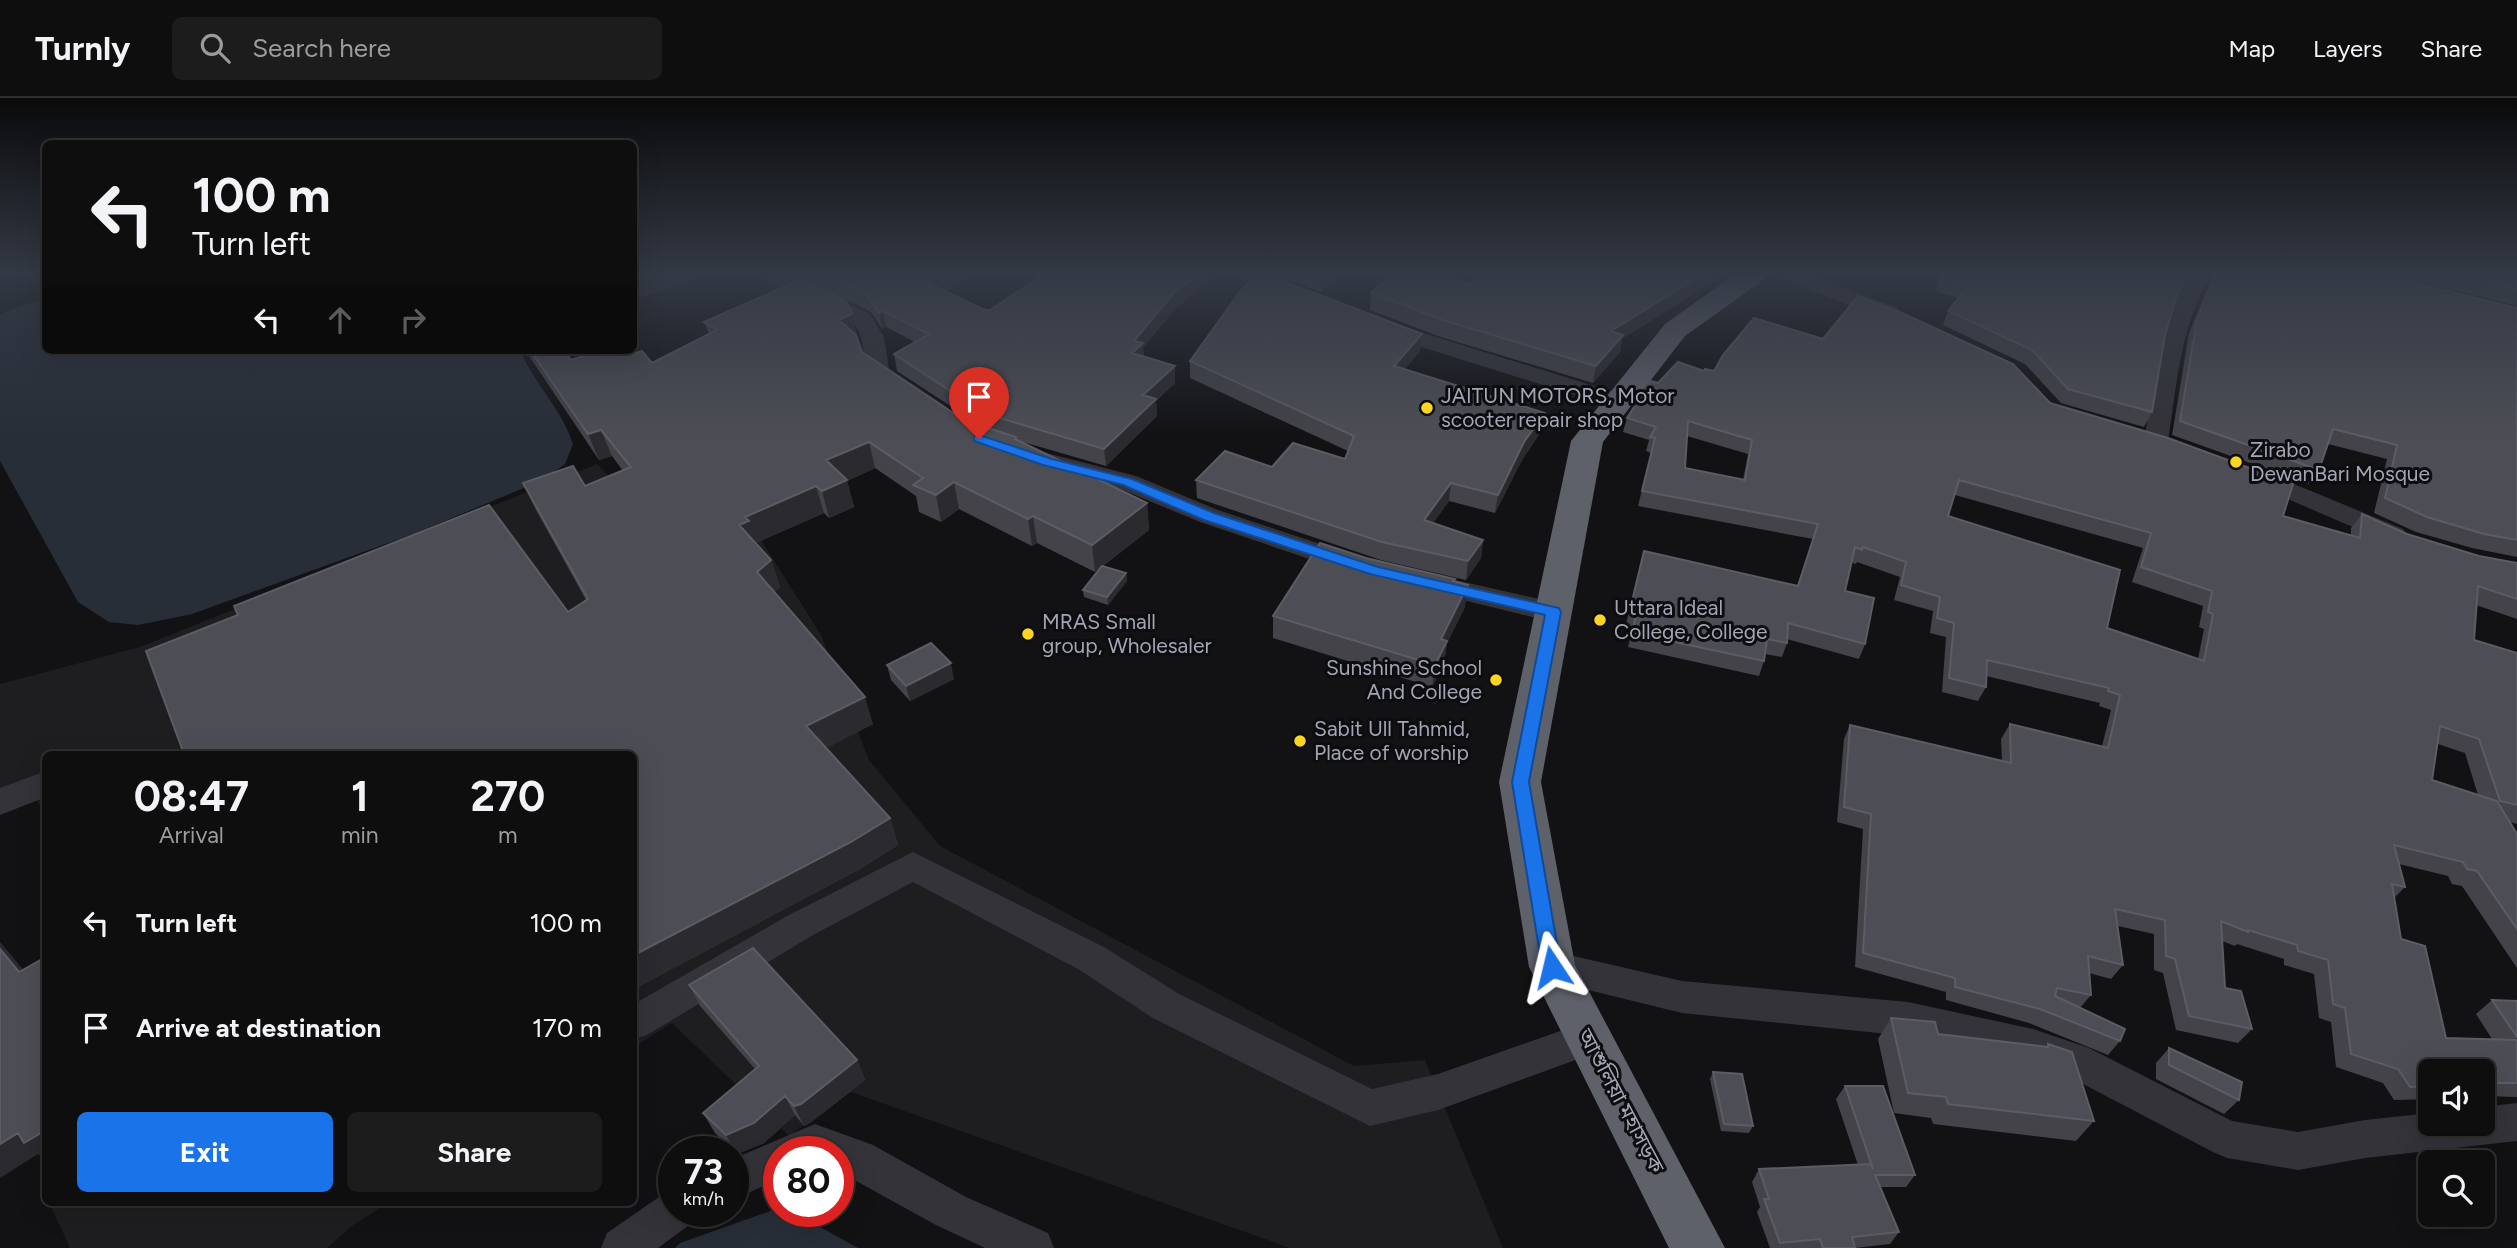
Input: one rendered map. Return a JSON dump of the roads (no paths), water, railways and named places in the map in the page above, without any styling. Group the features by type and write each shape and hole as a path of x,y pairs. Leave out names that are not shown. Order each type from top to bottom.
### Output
{"highway":[{"name":"আশুলিয়া মহাসড়ক","path":"1678,329 1587,442 1520,782 1552,967 1698,1248"}],"street":[{"path":"870,329 877,353 878,371 926,405"},
{"path":"1388,329 1618,401"},
{"path":"2156,441 2177,329"},
{"path":"2130,433 2182,449"},
{"path":"1007,449 1127,482 1209,516 1375,571"},
{"path":"2228,466 2294,490 2418,544"},
{"path":"1401,577 1553,612"},
{"path":"0,802 42,785"},
{"path":"637,1021 801,925 913,866 1091,958 1166,1006 1370,1108 1438,1092 1589,1038"},
{"path":"1552,967 1682,997 1908,1019 2033,1046 2075,1060 2227,1139 2298,1151 2365,1139 2517,1122"},
{"path":"854,1157 951,1211 1033,1248"},
{"path":"622,1248 658,1222"}],"place":[{"name":"JAITUN MOTORS, Motor scooter repair shop","path":"1427,408"},
{"name":"Zirabo DewanBari Mosque","path":"2236,462"},
{"name":"Uttara Ideal College, College","path":"1600,620"},
{"name":"MRAS Small group, Wholesaler","path":"1028,634"},
{"name":"Sunshine School And College","path":"1496,680"},
{"name":"Sabit Ull Tahmid, Place of worship","path":"1300,741"}]}
